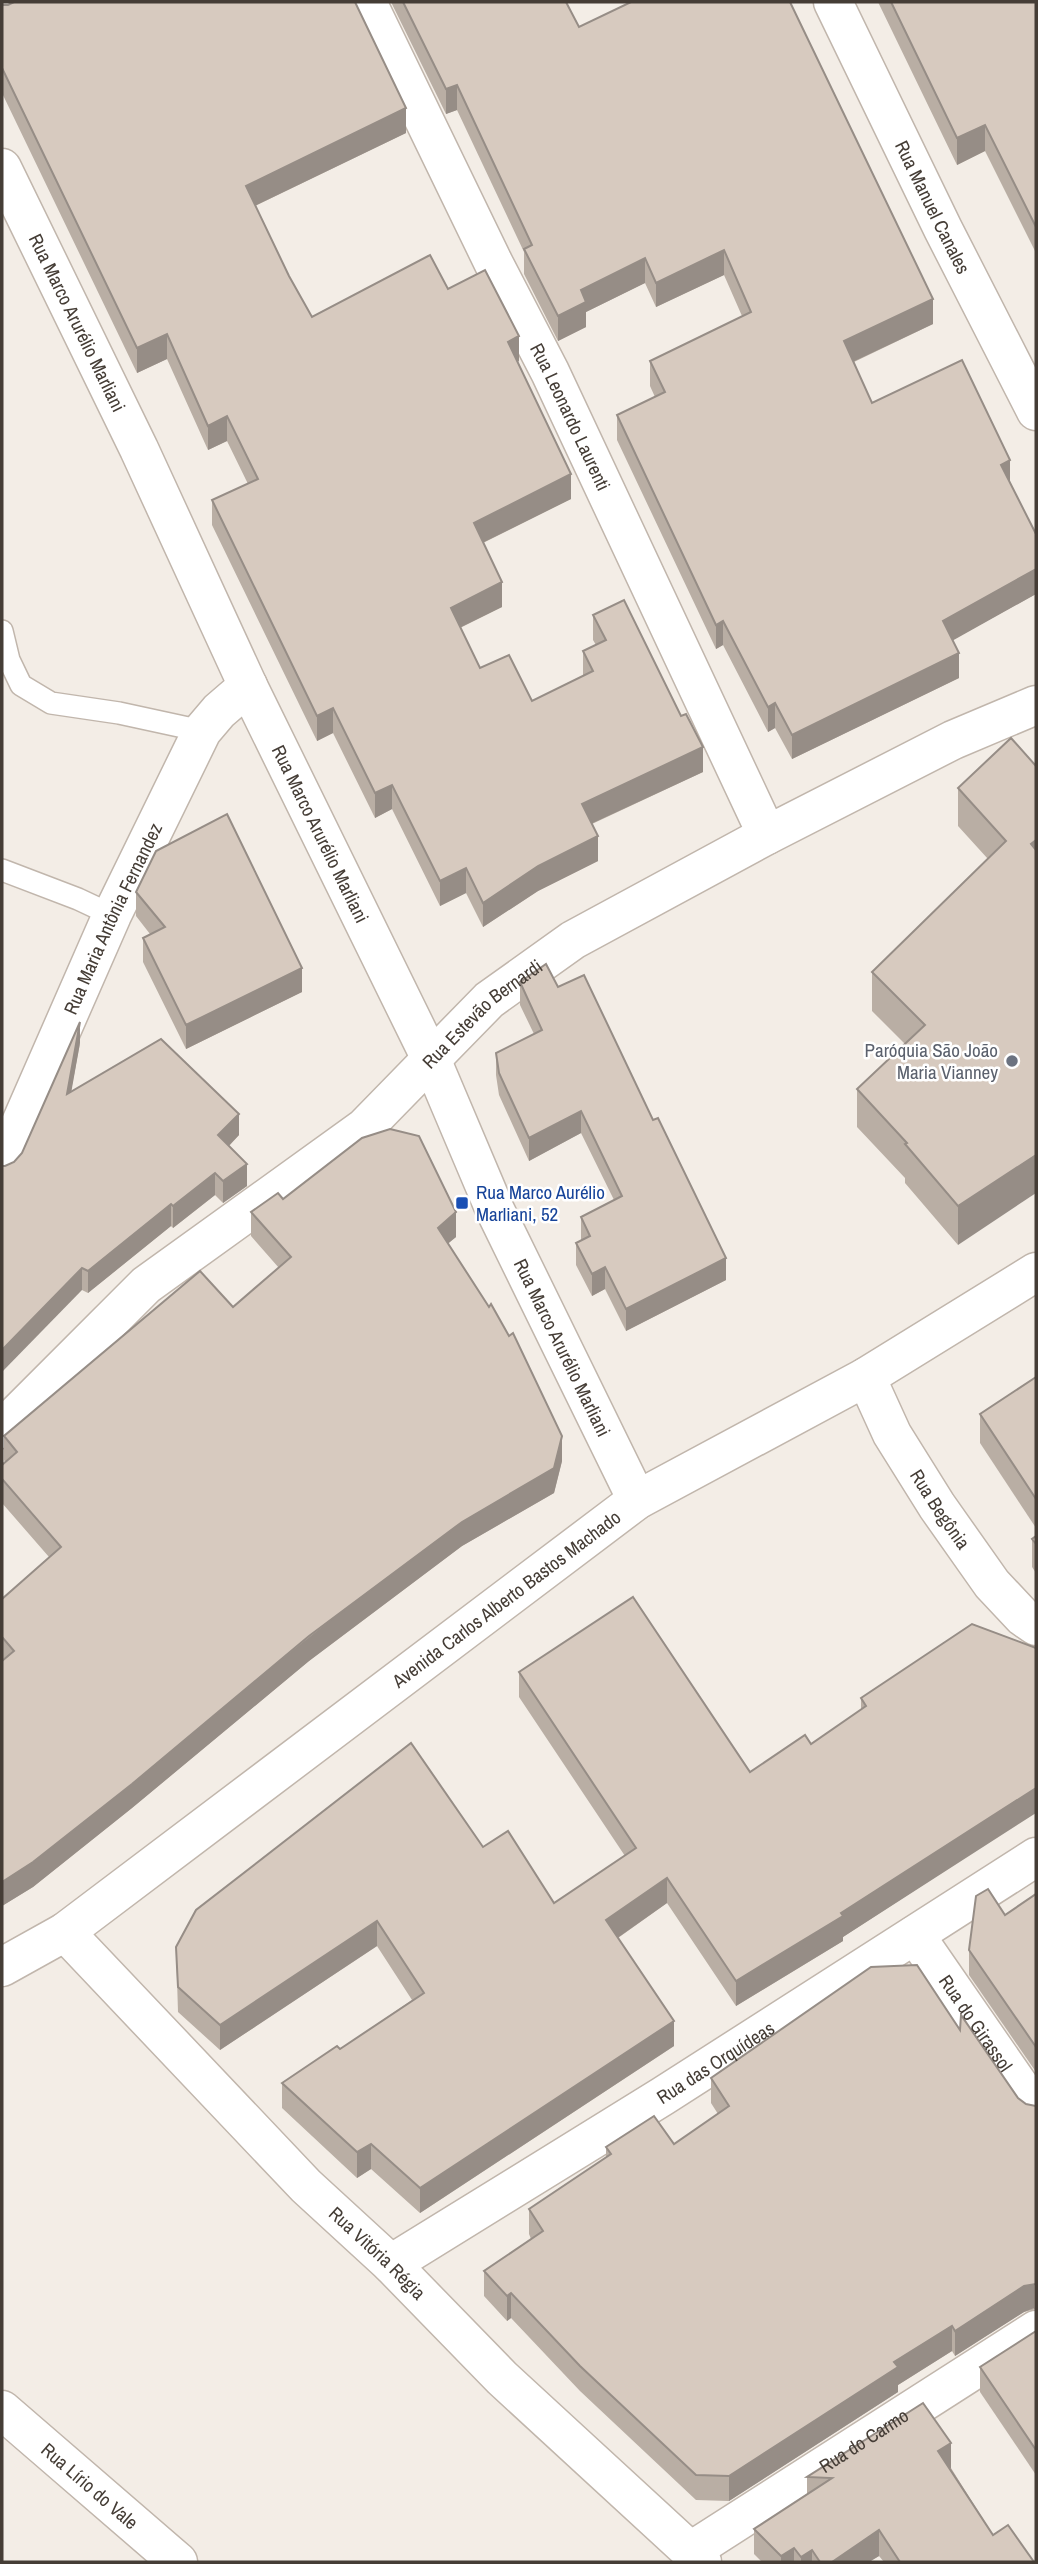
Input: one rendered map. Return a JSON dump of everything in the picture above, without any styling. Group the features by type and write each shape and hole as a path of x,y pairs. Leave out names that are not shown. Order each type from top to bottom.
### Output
{"street":[{"name":"Rua Leonardo Laurenti","path":"367,2 550,372 766,835"},
{"name":"Rua Manuel Canales","path":"834,2 943,229 1036,411"},
{"name":"Rua Marco Arurélio Marliani","path":"2,168 139,449 248,686 431,1059 495,1210 637,1500"},
{"name":"Rua Maria Antônia Fernandez","path":"2,1166 111,915 202,731 219,711 248,686"},
{"name":"Rua Estevão Bernardi","path":"2,1429 146,1285 364,1128 489,1000 573,940 766,835 953,740 1036,705"},
{"name":"Avenida Carlos Alberto Bastos Machado","path":"2,1967 65,1932 637,1500 866,1377 1036,1272"},
{"name":"Rua Begônia","path":"866,1377 892,1434 937,1506 992,1584 1023,1618 1036,1626"},
{"name":"Rua das Orquídeas","path":"391,2264 663,2096 1036,1857"},
{"name":"Rua Vitória Régia","path":"65,1932 306,2186 391,2264 502,2378 696,2557"},
{"name":"Rua do Girassol","path":"915,1935 1036,2110"},
{"name":"Rua do Carmo","path":"696,2557 1036,2330"},
{"name":"Rua Lírio do Vale","path":"2,2410 178,2562"}],"lane":[{"path":"2,631 9,660 21,685 51,704 119,713 202,731"},
{"path":"2,870 78,899 111,915"}],"building":[{"path":"14,2 355,2 406,108 246,186 312,317 430,255 448,289 485,270 519,336 508,342 571,474 474,523 502,582 451,608 480,668 509,655 532,701 593,671 583,651 606,640 593,615 624,600 681,716 686,714 703,747 582,804 598,836 538,866 483,903 466,868 440,881 392,785 375,793 333,708 317,716 212,500 258,479 227,416 208,426 167,334 137,348 2,68 2,5"},
{"path":"403,2 566,2 579,27 631,2 790,2 933,299 844,341 872,403 962,360 1010,460 1001,465 1036,534 1036,569 943,621 959,653 792,735 775,703 768,707 723,621 716,625 617,415 665,392 650,361 751,312 724,250 656,283 645,258 581,290 586,302 558,316 524,249 532,245 457,85 446,89"},
{"path":"891,2 1036,2 1036,227 985,125 957,138"},
{"path":"1011,738 1036,766 1036,840 1031,844 1036,850 1036,1155 958,1206 905,1144 907,1143 857,1089 925,1025 872,972 1006,841 958,788"},
{"path":"227,814 302,968 186,1025 143,938 165,927 136,892 156,851"},
{"path":"546,964 558,987 584,975 653,1120 658,1118 726,1258 626,1309 605,1267 592,1274 576,1243 590,1236 581,1217 622,1196 581,1111 529,1138 499,1073 496,1053 542,1030 520,982"},
{"path":"80,1022 67,1094 161,1039 239,1114 218,1135 247,1164 223,1181 215,1173 173,1206 171,1204 88,1271 82,1268 2,1350 2,1166 14,1162 22,1153"},
{"path":"390,1129 419,1136 456,1212 438,1228 489,1307 491,1304 509,1336 513,1333 562,1436 554,1468 462,1522 309,1636 132,1784 33,1862 2,1882 2,1661 14,1651 2,1637 2,1599 61,1547 2,1479 2,1465 17,1452 4,1436 200,1271 233,1307 291,1257 251,1212 278,1193 283,1199 362,1138"},
{"path":"1036,1377 1036,1499 980,1414"},
{"path":"633,1597 750,1772 805,1735 811,1744 866,1706 861,1698 972,1624 1036,1648 1036,1788 841,1913 843,1916 736,1981 667,1878 606,1920 674,2021 420,2188 371,2144 357,2152 282,2083 337,2046 340,2049 424,1993 377,1921 220,2025 178,1987 176,1947 196,1910 411,1743 483,1847 508,1831 554,1903 636,1848 519,1672"},
{"path":"988,1889 1005,1915 1036,1894 1036,2047 969,1950 976,1896"},
{"path":"917,1965 960,2030 961,2015 1018,2098 1026,2104 1036,2106 1036,2284 1024,2286 955,2331 952,2326 894,2362 898,2367 729,2476 696,2475 580,2366 511,2293 507,2296 484,2271 543,2231 529,2209 611,2154 606,2147 654,2116 674,2144 729,2106 711,2078 871,1967"},
{"path":"1036,2331 1036,2450 980,2367"},
{"path":"923,2403 951,2443 938,2451 993,2535 1008,2525 1034,2562 900,2562 879,2530 832,2562 820,2562 812,2550 801,2557 794,2548 781,2556 754,2529 832,2478 807,2477"}],"place":[{"name":"Paróquia São João Maria Vianney","path":"1012,1061"},
{"name":"Rua Marco Aurélio Marliani, 52","path":"462,1203"}]}
